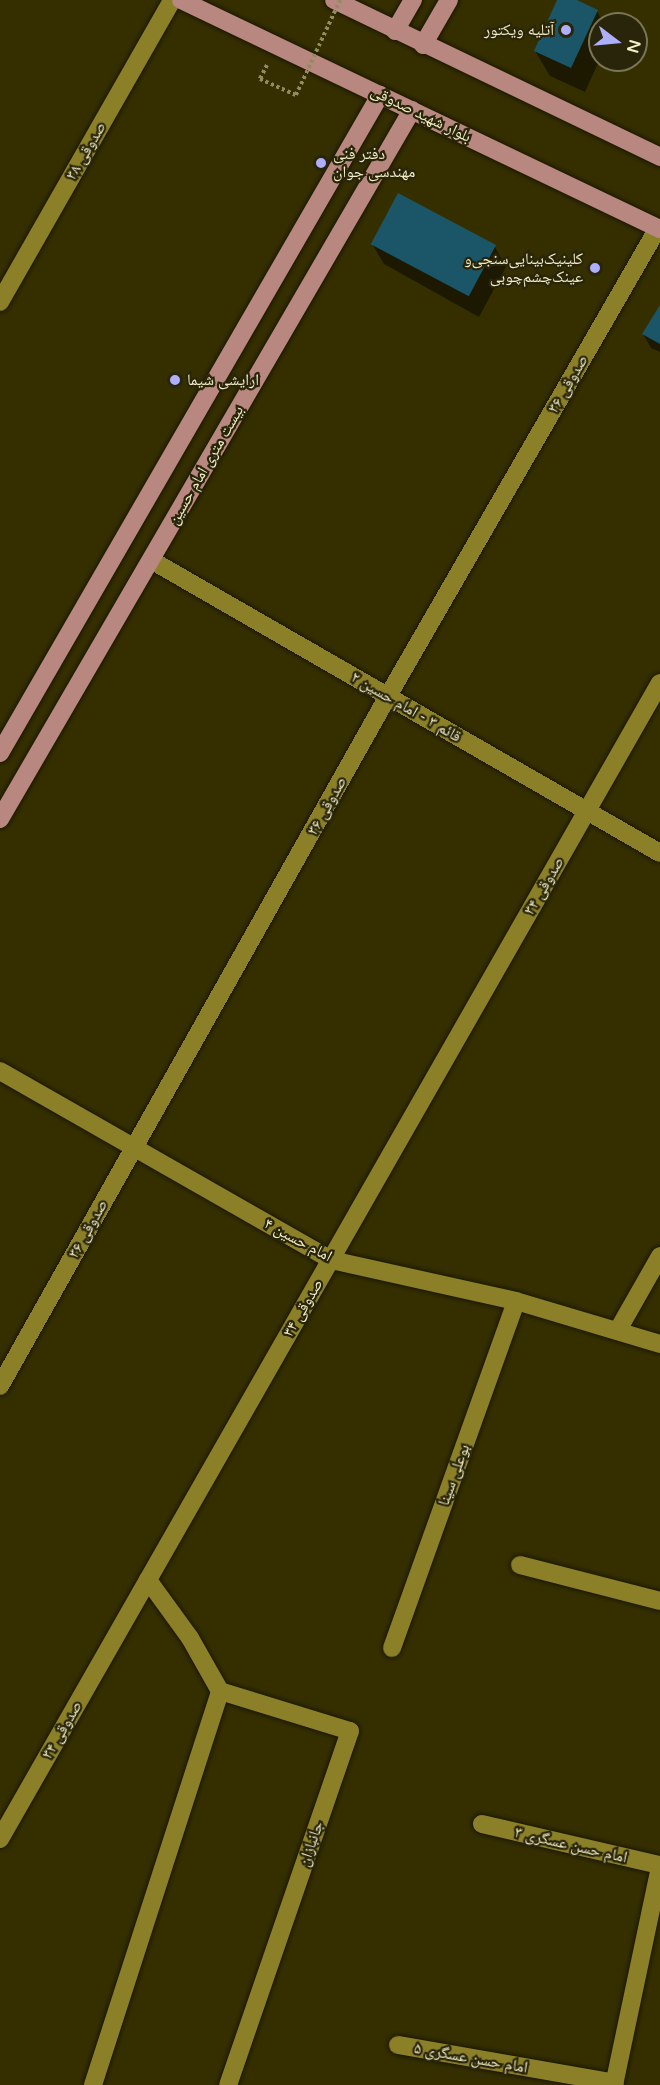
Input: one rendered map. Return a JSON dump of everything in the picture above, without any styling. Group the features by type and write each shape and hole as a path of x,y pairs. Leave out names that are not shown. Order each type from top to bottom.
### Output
{"main road":[{"name":"بلوار شهید صدوقی","path":"181,0 659,228"},
{"path":"334,0 423,45 660,157"},
{"path":"395,31 413,0"},
{"path":"423,45 449,0"},
{"path":"0,753 380,95"},
{"name":"بیست متری امام حسین","path":"0,819 412,111"}],"street":[{"name":"صدوقی ۳۸","path":"0,302 172,0"},
{"name":"صدوقی ۳۶","path":"0,1386 388,696 659,228"},
{"name":"قائم ۳ - امام حسین ۲","path":"151,560 660,854"},
{"name":"صدوقی ۳۴","path":"0,1839 660,683"},
{"name":"امام حسین ۴","path":"0,1071 331,1260 516,1301 660,1344"},
{"path":"618,1330 660,1256"},
{"name":"بوعلی سینا","path":"392,1648 516,1301"},
{"path":"520,1566 660,1601"},
{"path":"93,2085 220,1691 190,1638 148,1580"},
{"name":"جانبازان","path":"220,1691 350,1731 228,2085"},
{"name":"امام حسن عسگری ۳","path":"482,1824 660,1866"},
{"path":"614,2084 660,1866"},
{"name":"امام حسن عسگری ۵","path":"398,2045 614,2084"}],"path":[{"path":"260,79 296,95 340,0"}],"building":[{"name":"آتلیه ویکتور","path":"557,0 577,0 598,10 588,12 588,31 571,68 534,51"},
{"path":"398,193 496,245 469,296 371,244"},
{"path":"660,305 660,344 642,334"}],"place":[{"name":"آتلیه ویکتور","path":"566,30"},
{"name":"دفتر فنی مهندسی جوان","path":"321,163"},
{"name":"کلینیک‌بینایی‌سنجی‌و ‌عینک‌چشم‌چوبی","path":"595,268"},
{"name":"ارایشی شیما","path":"175,380"}]}
